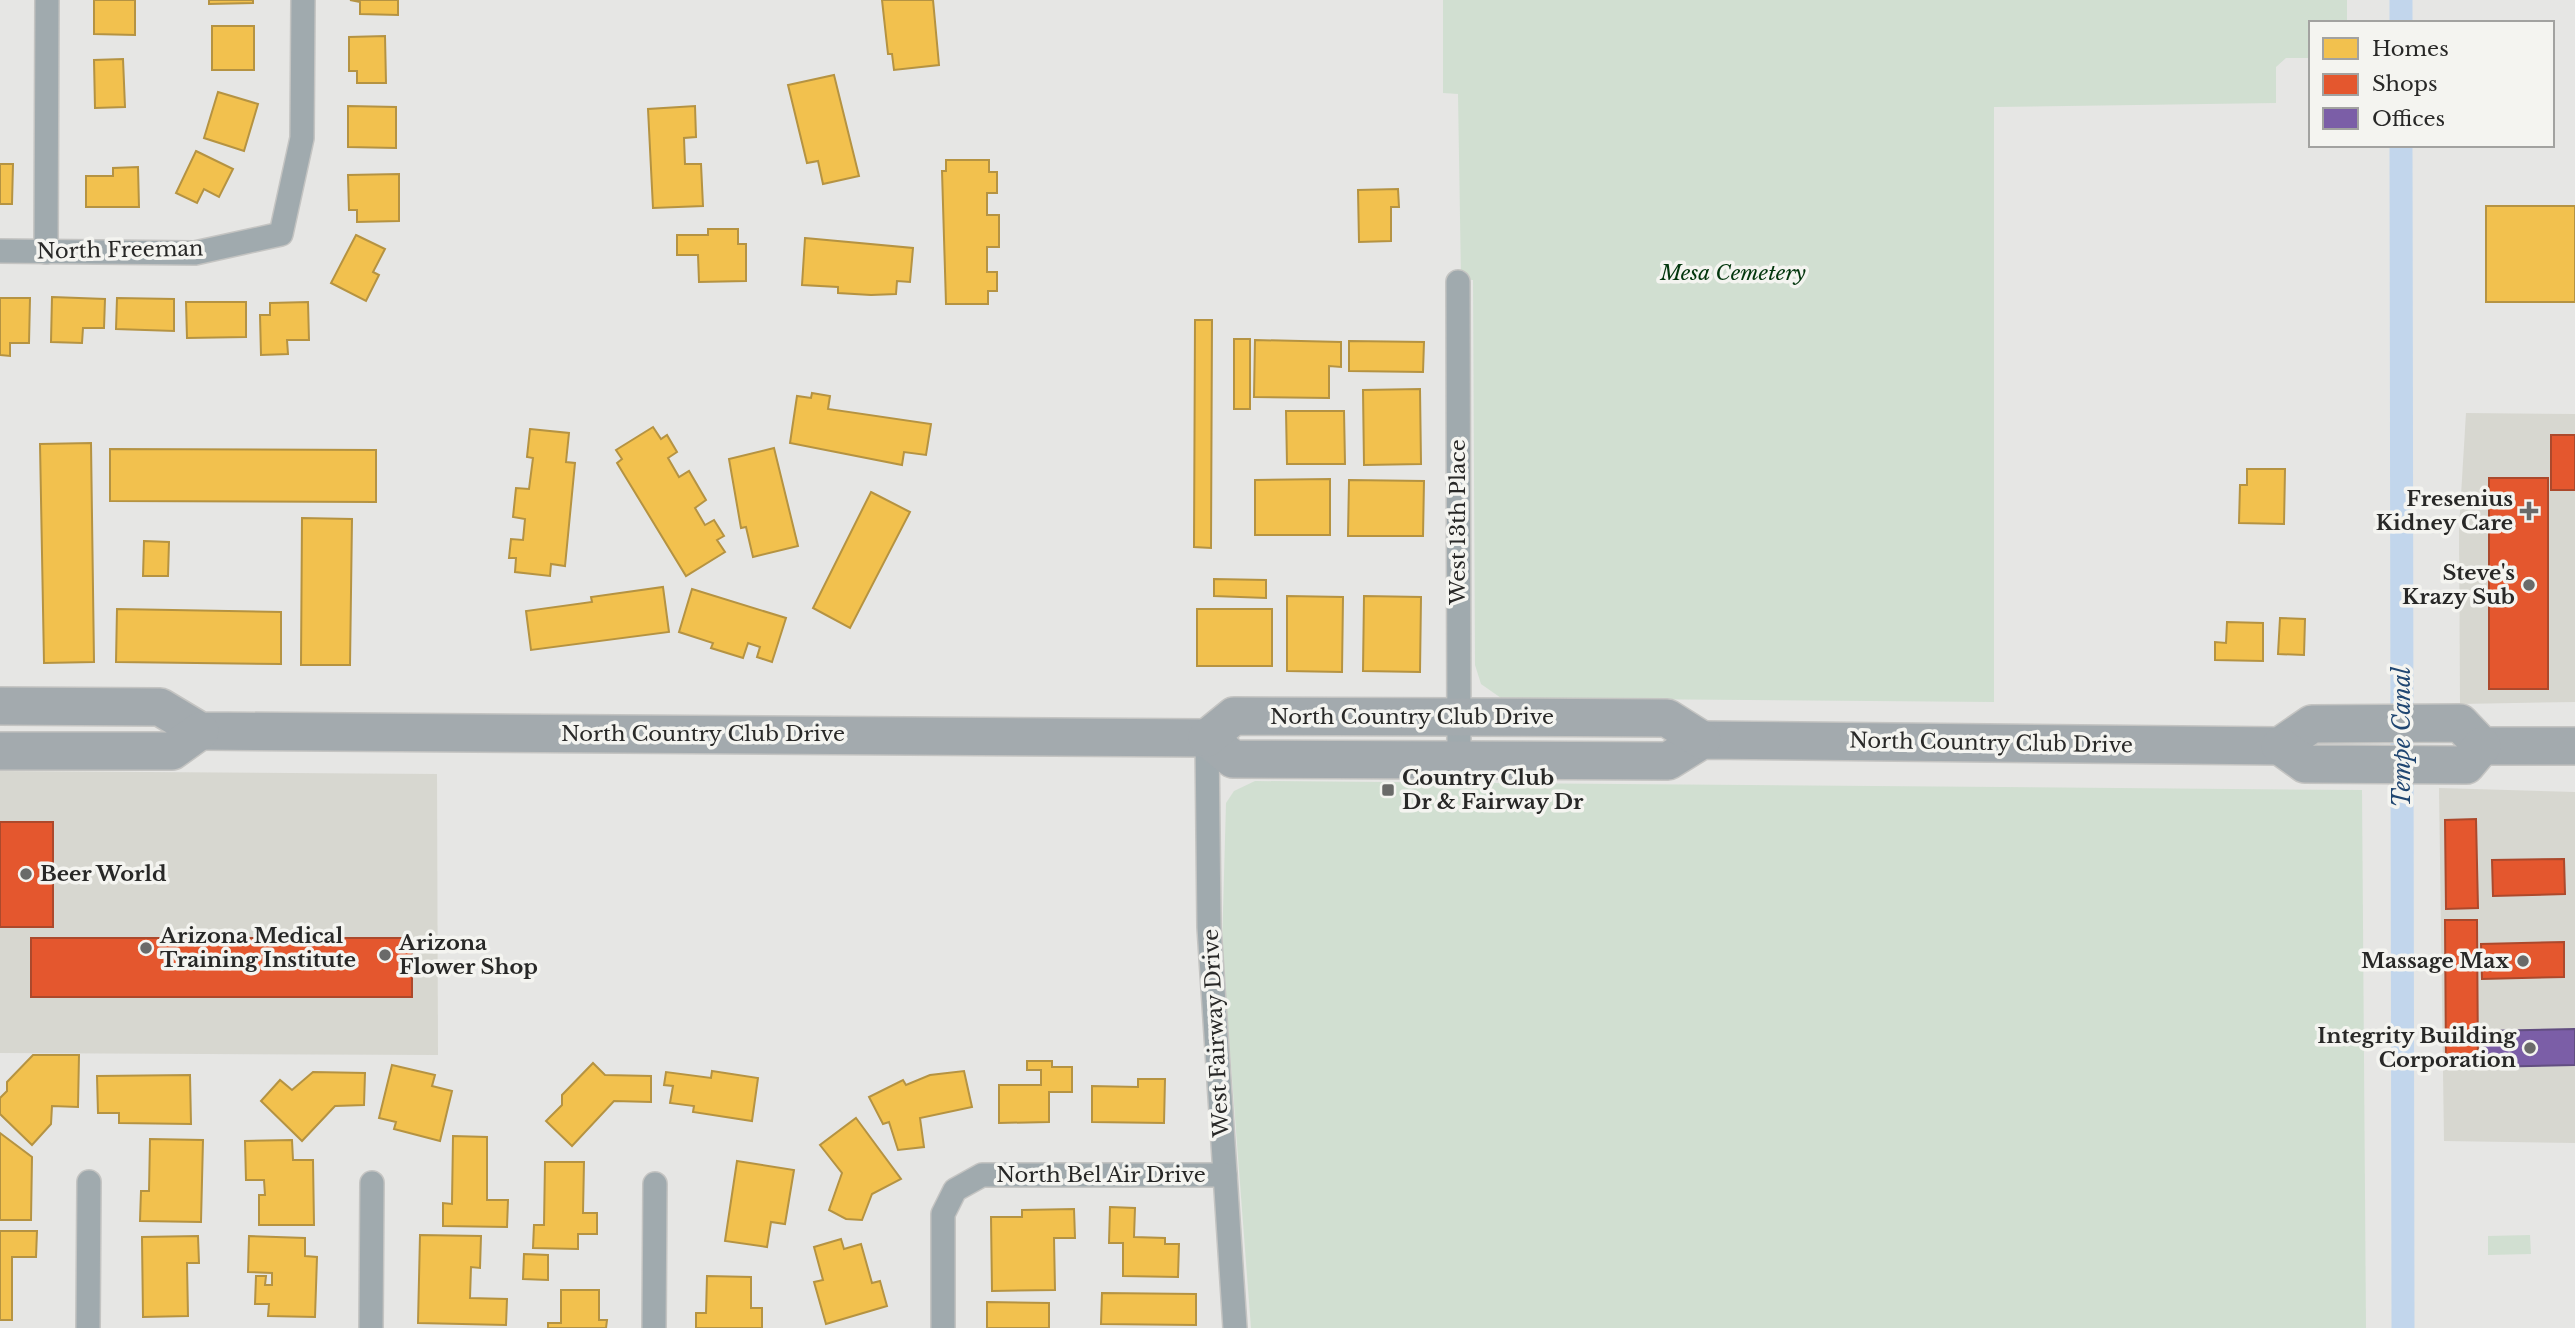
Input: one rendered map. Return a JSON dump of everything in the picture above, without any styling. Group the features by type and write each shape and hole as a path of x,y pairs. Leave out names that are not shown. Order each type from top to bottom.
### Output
{"main road":[{"name":"North Country Club Drive","path":"0,706 160,708 200,731 1207,738 1233,759 1668,761 1702,740"},
{"name":"North Country Club Drive","path":"1207,738 1234,716 1667,718 1702,740 2280,746"},
{"path":"2482,746 2466,765 2305,764 2280,746 2312,724 2420,723 2460,723 2482,746 2575,746"},
{"path":"0,751 172,751 200,731"}],"street":[{"path":"46,252 47,0"},
{"name":"North Freeman","path":"0,251 195,253 281,234 302,138 303,0"},
{"name":"West 13th Place","path":"1458,282 1459,762"},
{"name":"West Fairway Drive","path":"1207,738 1209,928 1235,1328"},
{"name":"North Bel Air Drive","path":"943,1328 943,1214 955,1190 982,1175 1225,1175"},
{"path":"88,1328 89,1182"},
{"path":"371,1328 372,1183"},
{"path":"654,1328 655,1184"}],"shaded area":[{"path":"2466,413 2575,414 2575,702 2460,704 2459,528"},
{"path":"0,771 437,774 438,1055 0,1053"},
{"path":"2439,788 2575,792 2575,1143 2444,1141"}],"green space":[{"name":"Mesa Cemetery","path":"1443,0 2347,0 2347,21 2309,21 2309,58 2286,58 2276,67 2276,103 1994,107 1994,702 1501,698 1481,684 1475,665 1473,280 1461,279 1458,94 1443,93"},
{"path":"1255,781 2362,790 2366,1328 1251,1328 1222,947 1226,803 1234,791"},
{"path":"2530,1235 2531,1254 2488,1255 2488,1236"}],"building: Homes":[{"path":"94,0 135,0 135,35 94,34"},
{"path":"209,0 253,0 253,3 209,4"},
{"path":"350,0 398,0 398,15 360,14 360,2"},
{"path":"882,0 933,0 939,65 894,70 892,54 888,54"},
{"path":"212,26 254,26 254,70 212,70"},
{"path":"385,36 386,83 357,83 357,71 349,71 349,37"},
{"path":"123,59 125,107 95,108 94,60"},
{"path":"834,75 859,176 823,184 818,161 807,163 788,85"},
{"path":"218,92 258,104 244,151 204,138"},
{"path":"348,106 396,107 396,148 348,147"},
{"path":"695,106 696,137 684,138 685,164 701,164 703,206 653,208 648,109"},
{"path":"196,151 233,169 219,197 204,189 197,203 176,193"},
{"path":"946,160 989,160 989,172 997,172 997,193 987,193 987,215 999,215 999,247 987,247 987,272 997,272 997,291 988,291 988,304 946,304 942,171 946,171"},
{"path":"0,164 13,164 12,204 0,204"},
{"path":"138,167 139,207 86,207 86,176 113,176 113,168"},
{"path":"399,174 399,221 357,222 357,210 349,210 348,175"},
{"path":"1398,189 1399,207 1391,207 1391,241 1359,242 1358,190"},
{"path":"2486,206 2575,206 2575,302 2486,302"},
{"path":"708,229 738,229 738,244 746,244 746,281 699,282 698,255 677,255 677,235 708,235"},
{"path":"356,235 385,249 373,272 379,275 366,301 331,283"},
{"path":"805,238 913,248 910,282 897,281 896,294 871,295 838,293 838,287 802,285"},
{"path":"52,297 105,299 104,328 83,328 82,343 51,342"},
{"path":"0,298 30,298 29,343 10,343 10,356 0,355"},
{"path":"117,298 174,299 174,331 116,329"},
{"path":"186,302 246,302 246,337 187,338"},
{"path":"308,302 309,340 287,340 288,354 261,355 260,315 270,315 270,303"},
{"path":"1195,320 1212,320 1211,548 1194,547"},
{"path":"1234,339 1250,339 1250,409 1234,409"},
{"path":"1255,340 1341,342 1341,367 1329,366 1329,398 1254,397"},
{"path":"1349,341 1424,342 1423,372 1349,371"},
{"path":"1420,389 1421,464 1364,465 1363,390"},
{"path":"812,393 830,396 828,409 931,424 926,455 904,452 902,465 790,443 797,396 811,398"},
{"path":"1286,411 1344,411 1345,464 1287,464"},
{"path":"653,427 661,439 667,435 677,452 668,458 679,477 689,471 706,500 695,508 705,525 714,520 724,536 717,540 725,552 686,576 617,463 622,459 616,450"},
{"path":"530,429 569,433 566,462 575,463 565,566 551,564 550,576 515,572 516,558 509,558 511,539 523,540 525,519 513,517 516,488 529,489 533,458 527,457"},
{"path":"91,443 94,662 44,663 40,444"},
{"path":"774,448 798,546 753,557 746,527 741,528 729,459"},
{"path":"110,449 376,450 376,502 110,501"},
{"path":"2247,469 2285,469 2284,524 2239,523 2240,485 2247,485"},
{"path":"1330,479 1330,535 1255,535 1255,480"},
{"path":"1349,480 1424,481 1423,536 1348,536"},
{"path":"871,492 910,512 850,628 813,608"},
{"path":"302,518 352,519 350,665 301,665"},
{"path":"144,541 169,542 168,576 143,576"},
{"path":"1214,579 1266,580 1266,598 1214,596"},
{"path":"663,587 669,632 531,650 526,611 592,602 591,597"},
{"path":"692,589 786,618 772,662 757,657 760,647 748,643 743,658 711,648 713,643 679,632"},
{"path":"1287,596 1343,597 1342,672 1287,671"},
{"path":"1364,596 1421,597 1420,672 1363,671"},
{"path":"117,609 281,612 281,664 116,662"},
{"path":"1197,609 1272,609 1272,666 1197,666"},
{"path":"2280,618 2305,619 2304,655 2278,654"},
{"path":"2227,622 2263,623 2263,661 2215,660 2215,642 2226,643"},
{"path":"33,1055 79,1055 78,1107 52,1106 51,1124 32,1145 0,1114 0,1098 7,1091 7,1082"},
{"path":"1027,1061 1052,1061 1052,1067 1072,1067 1072,1092 1049,1092 1049,1122 999,1123 999,1085 1041,1085 1041,1070 1027,1070"},
{"path":"593,1063 605,1075 651,1076 651,1102 614,1101 572,1146 546,1121 562,1105 562,1095"},
{"path":"392,1065 435,1075 432,1086 452,1091 440,1141 394,1129 396,1122 379,1118"},
{"path":"712,1071 758,1078 752,1121 693,1112 694,1106 670,1103 673,1086 664,1085 666,1072 711,1078"},
{"path":"964,1071 972,1107 920,1118 924,1147 898,1150 889,1122 883,1124 869,1097 903,1080 906,1085 930,1075"},
{"path":"313,1072 365,1073 364,1105 335,1106 302,1141 261,1101 280,1080 292,1090"},
{"path":"190,1075 191,1124 119,1123 119,1113 98,1113 97,1076"},
{"path":"1138,1079 1165,1079 1164,1123 1092,1122 1092,1086 1138,1087"},
{"path":"856,1118 901,1179 872,1194 862,1220 846,1219 829,1210 842,1173 820,1145"},
{"path":"0,1133 32,1157 31,1220 0,1220"},
{"path":"453,1136 487,1137 487,1200 508,1200 507,1227 443,1226 443,1203 452,1204"},
{"path":"150,1139 203,1140 201,1222 140,1221 141,1191 149,1191"},
{"path":"292,1140 293,1160 313,1160 314,1225 259,1225 259,1195 265,1195 264,1180 246,1180 245,1141"},
{"path":"737,1161 794,1170 785,1224 771,1222 767,1247 725,1241"},
{"path":"545,1162 584,1162 583,1213 597,1213 597,1234 578,1234 578,1249 533,1248 534,1225 544,1225"},
{"path":"1110,1207 1135,1208 1134,1237 1165,1238 1165,1244 1179,1244 1178,1277 1123,1276 1123,1243 1109,1243"},
{"path":"1074,1209 1075,1238 1054,1238 1055,1290 992,1291 991,1217 1022,1217 1022,1210"},
{"path":"0,1231 37,1231 36,1257 12,1257 12,1320 0,1320"},
{"path":"420,1235 481,1236 480,1268 471,1267 470,1298 507,1299 506,1325 418,1323"},
{"path":"198,1236 199,1263 187,1263 188,1316 143,1317 142,1237"},
{"path":"249,1236 305,1238 305,1256 317,1257 315,1317 268,1316 269,1304 255,1304 256,1276 266,1276 265,1285 272,1285 272,1273 248,1272"},
{"path":"841,1239 844,1249 861,1244 872,1283 880,1281 887,1306 826,1324 814,1282 823,1280 814,1247"},
{"path":"524,1254 548,1255 548,1280 523,1279"},
{"path":"707,1276 751,1277 751,1308 762,1308 762,1328 696,1328 696,1313 706,1313"},
{"path":"561,1290 599,1290 599,1320 607,1320 606,1328 548,1328 548,1323 561,1323"},
{"path":"1102,1293 1196,1294 1196,1325 1101,1324"},
{"path":"987,1302 1049,1303 1049,1328 987,1328"}],"building: Shops":[{"path":"2551,435 2575,435 2575,490 2551,490"},
{"path":"2489,478 2548,478 2548,689 2489,689"},
{"path":"2476,819 2478,908 2446,909 2445,820"},
{"name":"Beer World","path":"0,822 53,822 53,927 0,927"},
{"path":"2564,859 2565,894 2493,896 2492,860"},
{"path":"2445,920 2477,920 2478,1065 2446,1065"},
{"path":"31,938 412,938 412,997 31,997"},
{"name":"Massage Max","path":"2564,942 2564,977 2482,979 2481,944"}],"building: Offices":[{"name":"Integrity Building Corporation","path":"2575,1029 2575,1065 2485,1067 2484,1031"}],"waterway":[{"name":"Tempe Canal","path":"2401,0 2401,21"},
{"name":"Tempe Canal","path":"2401,147 2403,1328"}],"place":[{"name":"Fresenius Kidney Care","path":"2529,511"},
{"name":"Steve's Krazy Sub","path":"2529,585"},
{"name":"Country Club Dr & Fairway Dr","path":"1388,790"},
{"name":"Beer World","path":"26,874"},
{"name":"Arizona Medical Training Institute","path":"146,948"},
{"name":"Arizona Flower Shop","path":"385,955"},
{"name":"Massage Max","path":"2523,961"},
{"name":"Integrity Building Corporation","path":"2530,1048"}]}
